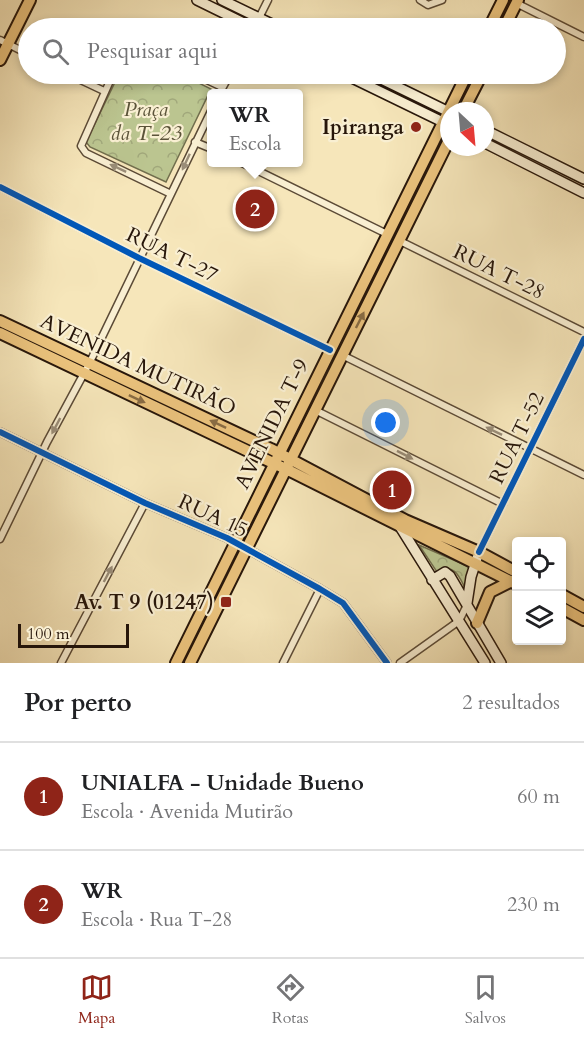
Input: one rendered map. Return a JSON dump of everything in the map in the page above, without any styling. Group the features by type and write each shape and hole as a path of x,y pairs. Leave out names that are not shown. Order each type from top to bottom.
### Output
{"main road":[{"path":"19,18 30,0"},
{"path":"197,0 234,18"},
{"path":"222,0 259,18"},
{"path":"494,18 502,0"},
{"path":"509,18 517,2"},
{"path":"0,60 4,42 18,19"},
{"path":"364,84 440,121"},
{"path":"391,84 440,108"},
{"name":"AVENIDA T-9","path":"453,102 461,84"},
{"path":"468,102 477,84"},
{"path":"494,134 584,179"},
{"name":"AVENIDA T-9","path":"176,663 387,234 440,135"},
{"path":"494,148 584,193"},
{"name":"AVENIDA T-9","path":"190,663 441,156"},
{"name":"AVENIDA MUTIRÃO","path":"0,321 279,453 512,577"},
{"name":"AVENIDA MUTIRÃO","path":"0,333 399,525 477,557"},
{"path":"399,525 484,663"},
{"path":"467,605 467,594 477,557"},
{"path":"432,580 445,572 450,576 501,663"},
{"path":"477,623 490,592 512,581"},
{"path":"566,598 584,607"},
{"path":"566,611 584,620"}],"street":[{"path":"259,18 268,0"},
{"path":"420,0 428,5 442,0"},
{"path":"517,2 548,18"},
{"path":"566,28 584,37"},
{"path":"4,42 18,49"},
{"path":"89,84 104,91"},
{"path":"108,84 81,146 86,153 171,194"},
{"path":"0,539 42,452 89,364 207,119"},
{"path":"195,142 207,147"},
{"path":"250,167 387,234"},
{"name":"RUA T-27","path":"0,187 139,258 330,350"},
{"name":"RUA T-28","path":"400,241 584,332"},
{"name":"RUA T-52","path":"477,557 584,339"},
{"path":"342,355 584,475"},
{"path":"315,410 502,504"},
{"name":"RUA 15","path":"0,432 145,503 236,543 320,589 343,603 387,663"},
{"path":"61,663 145,503"},
{"path":"283,663 320,589"},
{"path":"400,663 459,621 467,605"}],"green space":[{"name":"Praça da T-23","path":"114,84 201,84 211,89 207,89 207,97 166,182 90,147 86,142"},
{"path":"419,545 472,568 466,590 456,572 448,569 437,572"}],"cycle path":[{"path":"0,187 139,258 330,350"},
{"path":"479,552 584,339"},
{"path":"0,432 145,503 227,538 320,589 343,603 387,663"}],"place":[{"name":"Ipiranga","path":"416,127"},
{"name":"WR","path":"255,209"},
{"name":"UNIALFA - Unidade Bueno","path":"392,490"},
{"name":"Av. T 9 (01247)","path":"226,602"}]}
